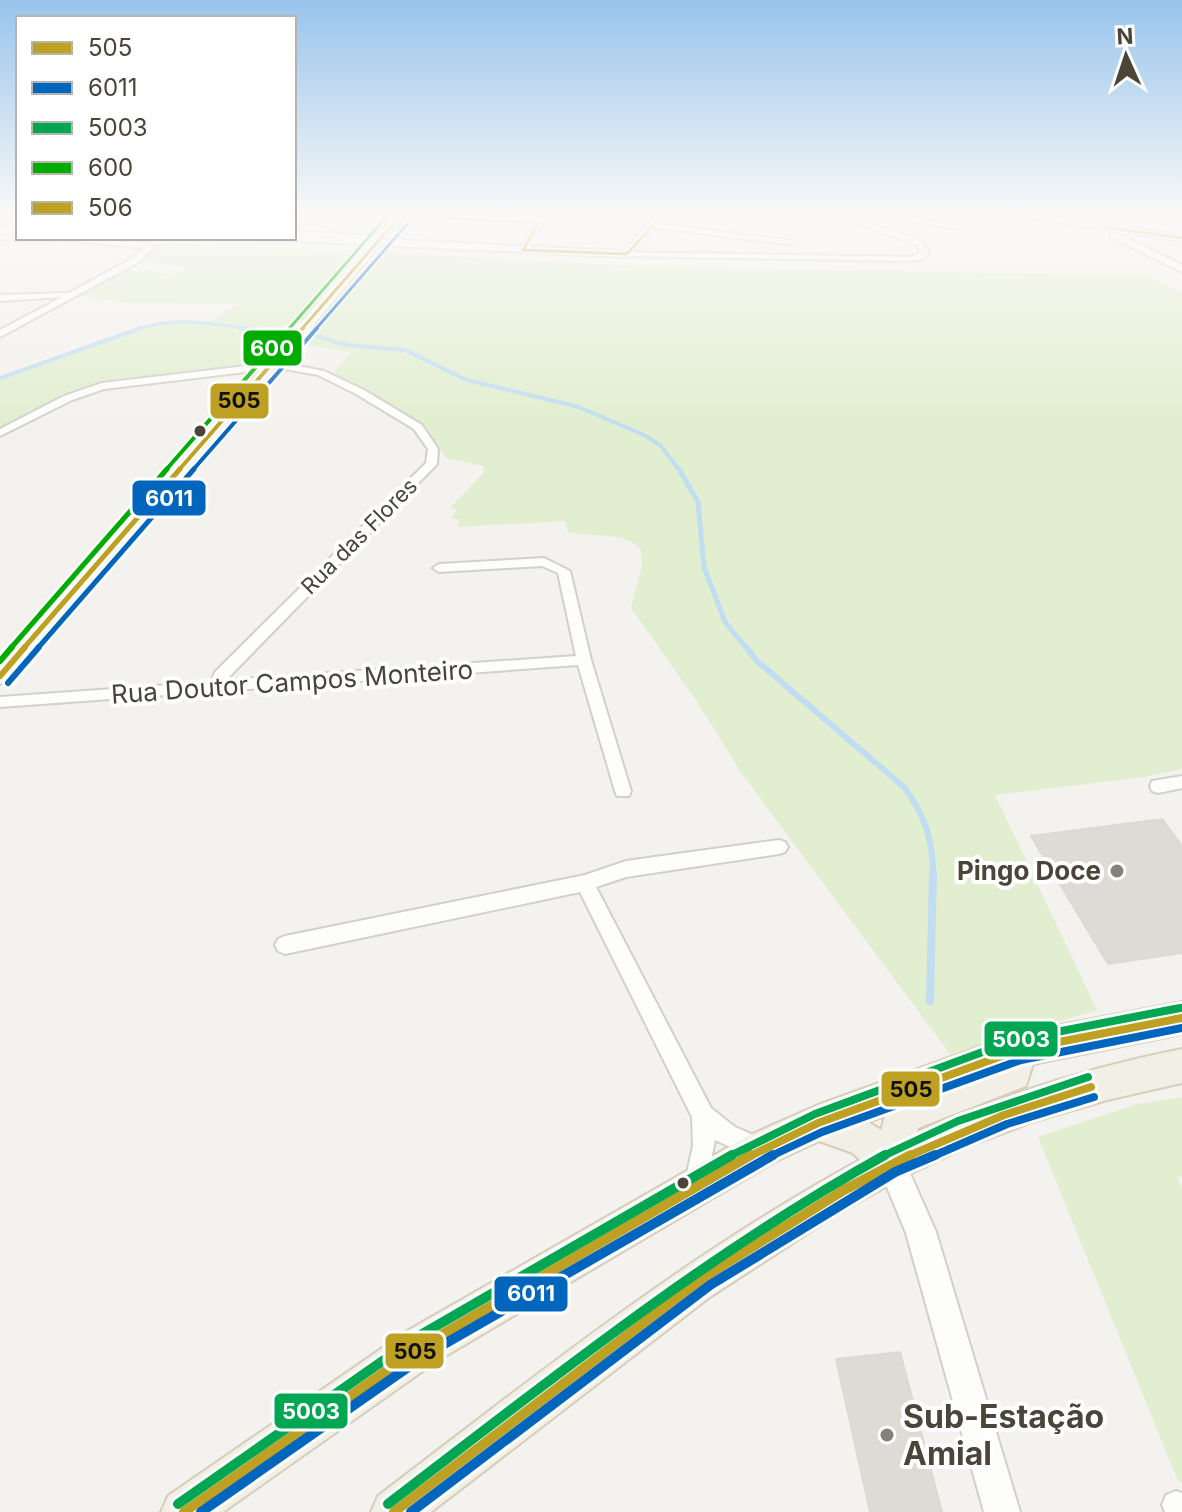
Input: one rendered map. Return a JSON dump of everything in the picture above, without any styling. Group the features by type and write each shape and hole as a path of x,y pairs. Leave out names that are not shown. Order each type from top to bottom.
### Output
{"main road":[{"path":"0,676 338,287"},
{"path":"184,1512 422,1346 761,1149 818,1123 1018,1050 1182,1018"},
{"path":"891,1163 903,1116 1014,1074 1018,1050"},
{"path":"394,1512 704,1277 891,1163 1004,1115 1126,1076 1182,1066"},
{"path":"818,1123 864,1139 891,1163"}],"street":[{"path":"0,334 88,287"},
{"path":"0,298 74,294"},
{"name":"Rua das Flores","path":"0,433 68,398 102,386 274,362 321,373 418,427 433,449 431,464 220,676 216,688"},
{"path":"439,568 544,562 557,565 564,571 584,660 623,791"},
{"name":"Rua Doutor Campos Monteiro","path":"0,702 584,660"},
{"path":"1158,786 1182,782"},
{"path":"285,945 585,883 626,869 779,847"},
{"path":"585,883 703,1116 727,1135 761,1149"},
{"path":"696,1185 704,1146 703,1116"},
{"path":"891,1163 921,1232 1002,1512"}],"green space":[{"path":"92,287 331,287 262,362 99,384 0,430 0,379 138,328 163,322 207,323 237,304 128,303 77,295"},
{"path":"348,287 1169,287 1182,293 1182,769 1144,777 995,795 1097,1010 950,1054 740,771 696,700 631,608 642,566 641,549 625,539 568,532 565,521 458,527 459,519 451,519 457,510 450,508 484,472 483,466 446,458 425,425 331,376 351,352 298,344"},
{"path":"1182,1097 1182,1176 1177,1177 1182,1188 1182,1483 1178,1481 1038,1137 1138,1104"}],"building":[{"name":"Pingo Doce","path":"1162,819 1182,846 1182,953 1108,964 1031,836"},
{"name":"Sub-Estação Amial","path":"900,1352 942,1512 870,1512 836,1359"}],"waterway":[{"path":"137,329 169,322 201,322 261,329"},
{"path":"137,329 141,328"},
{"path":"239,328 261,329"},
{"path":"0,378 137,329"},
{"path":"261,329 290,331"},
{"path":"261,329 267,330"},
{"path":"307,333 346,345 405,350 467,380 579,407 646,436 661,446 680,471"},
{"path":"679,469 698,502 704,567 725,622 747,649"},
{"path":"746,647 757,661 905,788 918,808 926,829 933,874"},
{"path":"930,1001 933,874"}],"transit line":[{"name":"600","path":"0,661 326,287"},
{"name":"505","path":"0,676 339,287"},
{"name":"6011","path":"8,683 353,287"},
{"name":"5003","path":"178,1504 417,1337 757,1140 815,1114 1015,1040 1180,1008"},
{"name":"505","path":"184,1512 422,1346 761,1149 818,1123 1018,1050 1182,1018"},
{"name":"6011","path":"201,1512 427,1354 766,1158 822,1132 1021,1060 1182,1028"},
{"name":"5003","path":"388,1504 691,1275 818,1193 884,1155 933,1132 1088,1077"},
{"name":"505","path":"394,1512 704,1277 844,1190 891,1163 1004,1115 1091,1087"},
{"name":"6011","path":"411,1512 710,1285 849,1199 895,1172 1007,1124 1094,1097"}],"place":[{"name":"Pingo Doce","path":"1117,871"},
{"name":"Sub-Estação Amial","path":"887,1435"}]}
